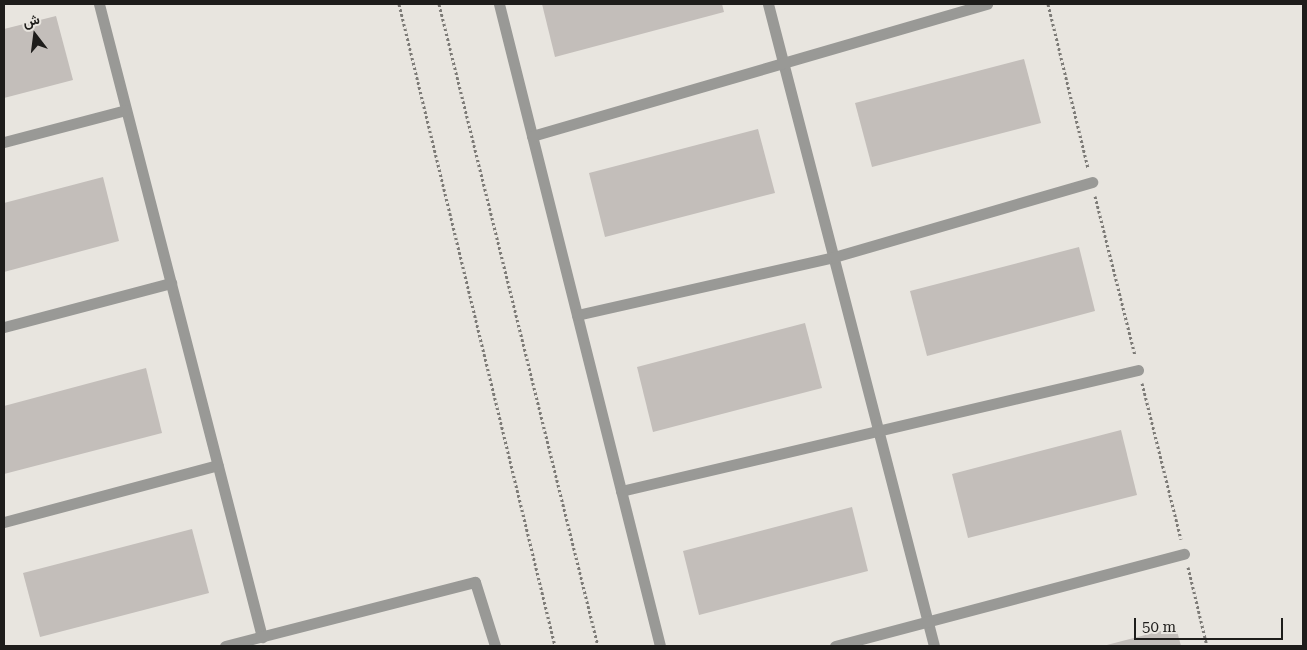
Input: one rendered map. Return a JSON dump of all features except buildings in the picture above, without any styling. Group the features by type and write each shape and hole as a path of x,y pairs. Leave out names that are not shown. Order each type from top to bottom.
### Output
{"lane":[{"path":"99,4 262,637"},
{"path":"499,4 660,646"},
{"path":"768,4 934,646"},
{"path":"532,136 987,4"},
{"path":"4,142 126,110"},
{"path":"577,315 834,257 1092,182"},
{"path":"4,327 171,283"},
{"path":"621,491 1138,370"},
{"path":"4,522 218,465"},
{"path":"835,646 1184,554"},
{"path":"225,646 475,582 495,646"}],"path":[{"path":"398,4 555,646"},
{"path":"440,4 598,646"},
{"path":"1048,4 1207,646"}]}
